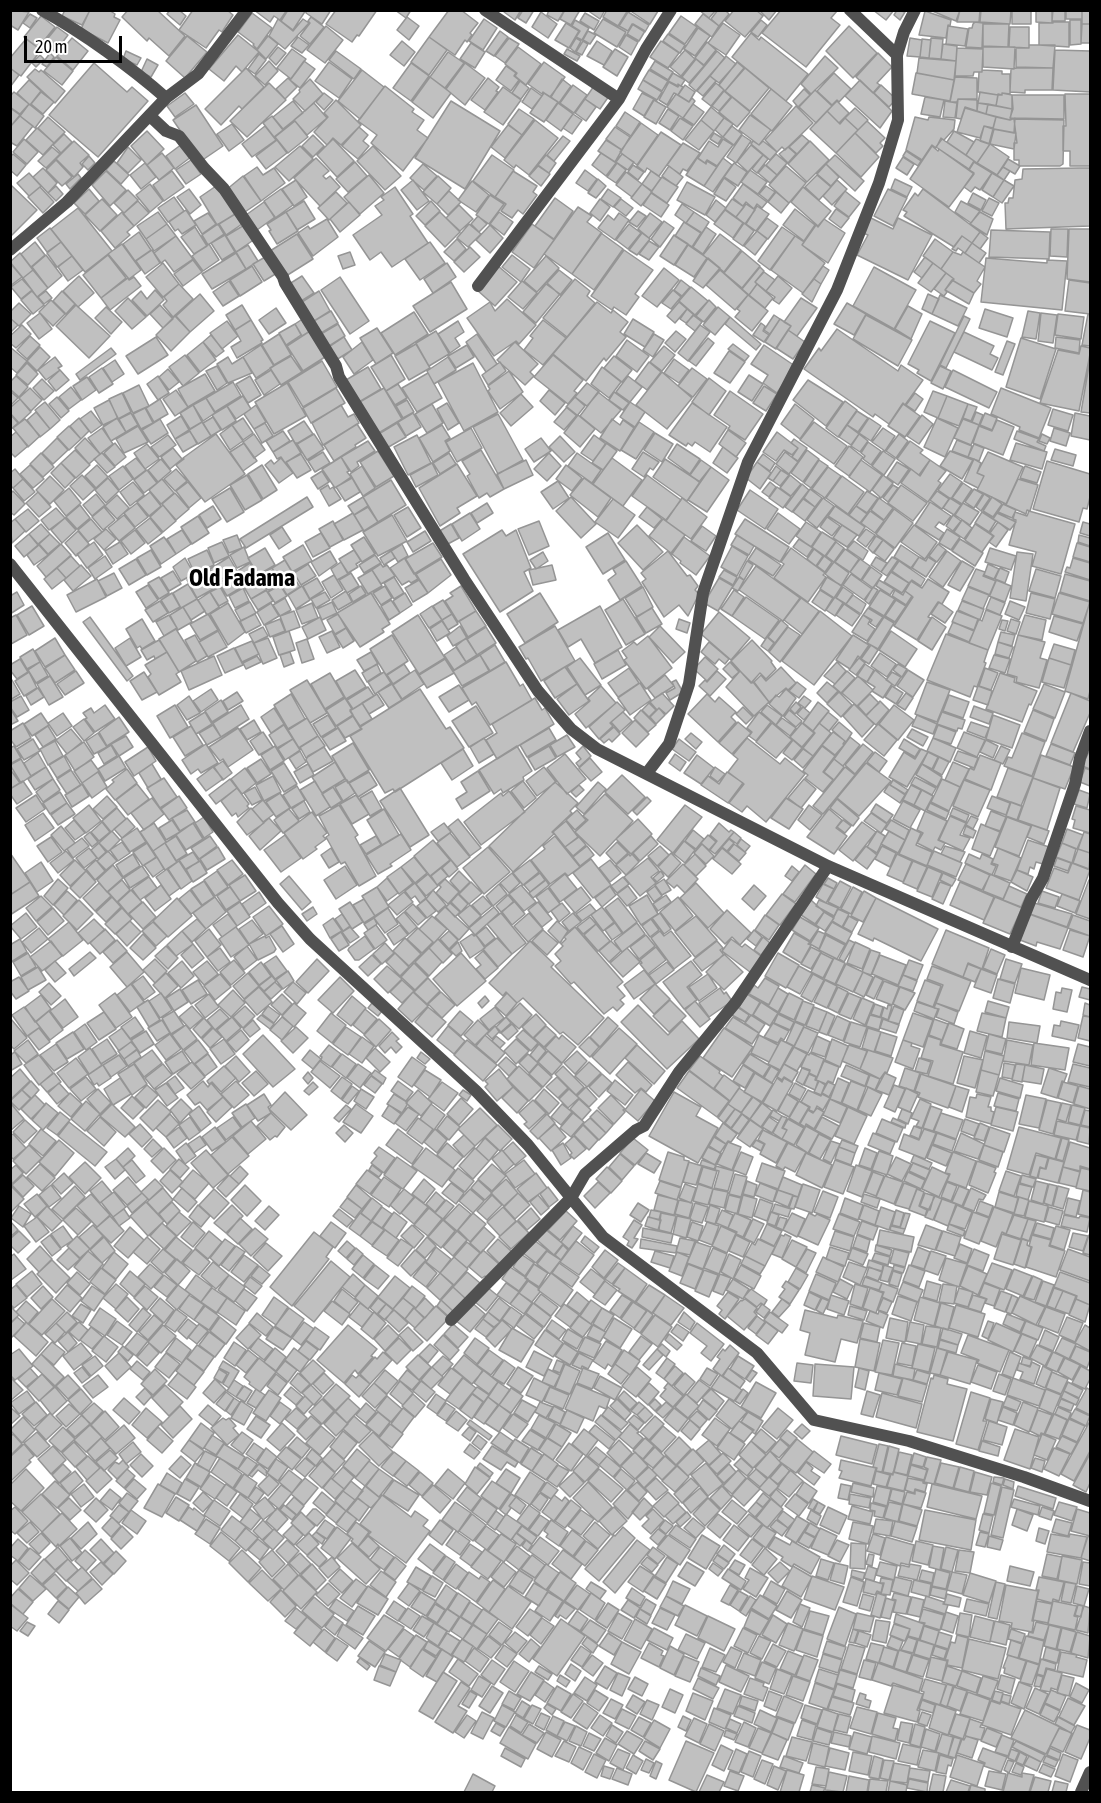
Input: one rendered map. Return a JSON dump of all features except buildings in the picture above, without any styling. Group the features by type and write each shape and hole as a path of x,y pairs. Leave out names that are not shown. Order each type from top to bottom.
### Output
{"street":[{"path":"42,10 58,19 166,98"},
{"path":"10,250 67,202 166,98 198,74 247,10"},
{"path":"484,10 619,99"},
{"path":"478,286 619,99 646,49 671,10"},
{"path":"850,10 897,55"},
{"path":"647,773 669,744 689,684 703,593 748,462 837,290 879,183 898,120 897,55 904,32 915,10"},
{"path":"150,116 166,131 179,136 224,189 266,251 336,366 339,377 385,454 464,579 538,691 571,729 597,749 828,866 1090,980"},
{"path":"10,564 302,930 476,1091 528,1145 603,1237 758,1353 814,1420 909,1441 1024,1477 1090,1501"},
{"path":"1012,947 1031,899 1043,878 1075,784 1080,758 1090,731"},
{"path":"451,1320 571,1198 585,1174 644,1125 679,1072 736,1002 828,866"},
{"path":"1081,1792 1090,1772"}],"district":[{"name":"Old Fadama","path":"242,578"}]}
